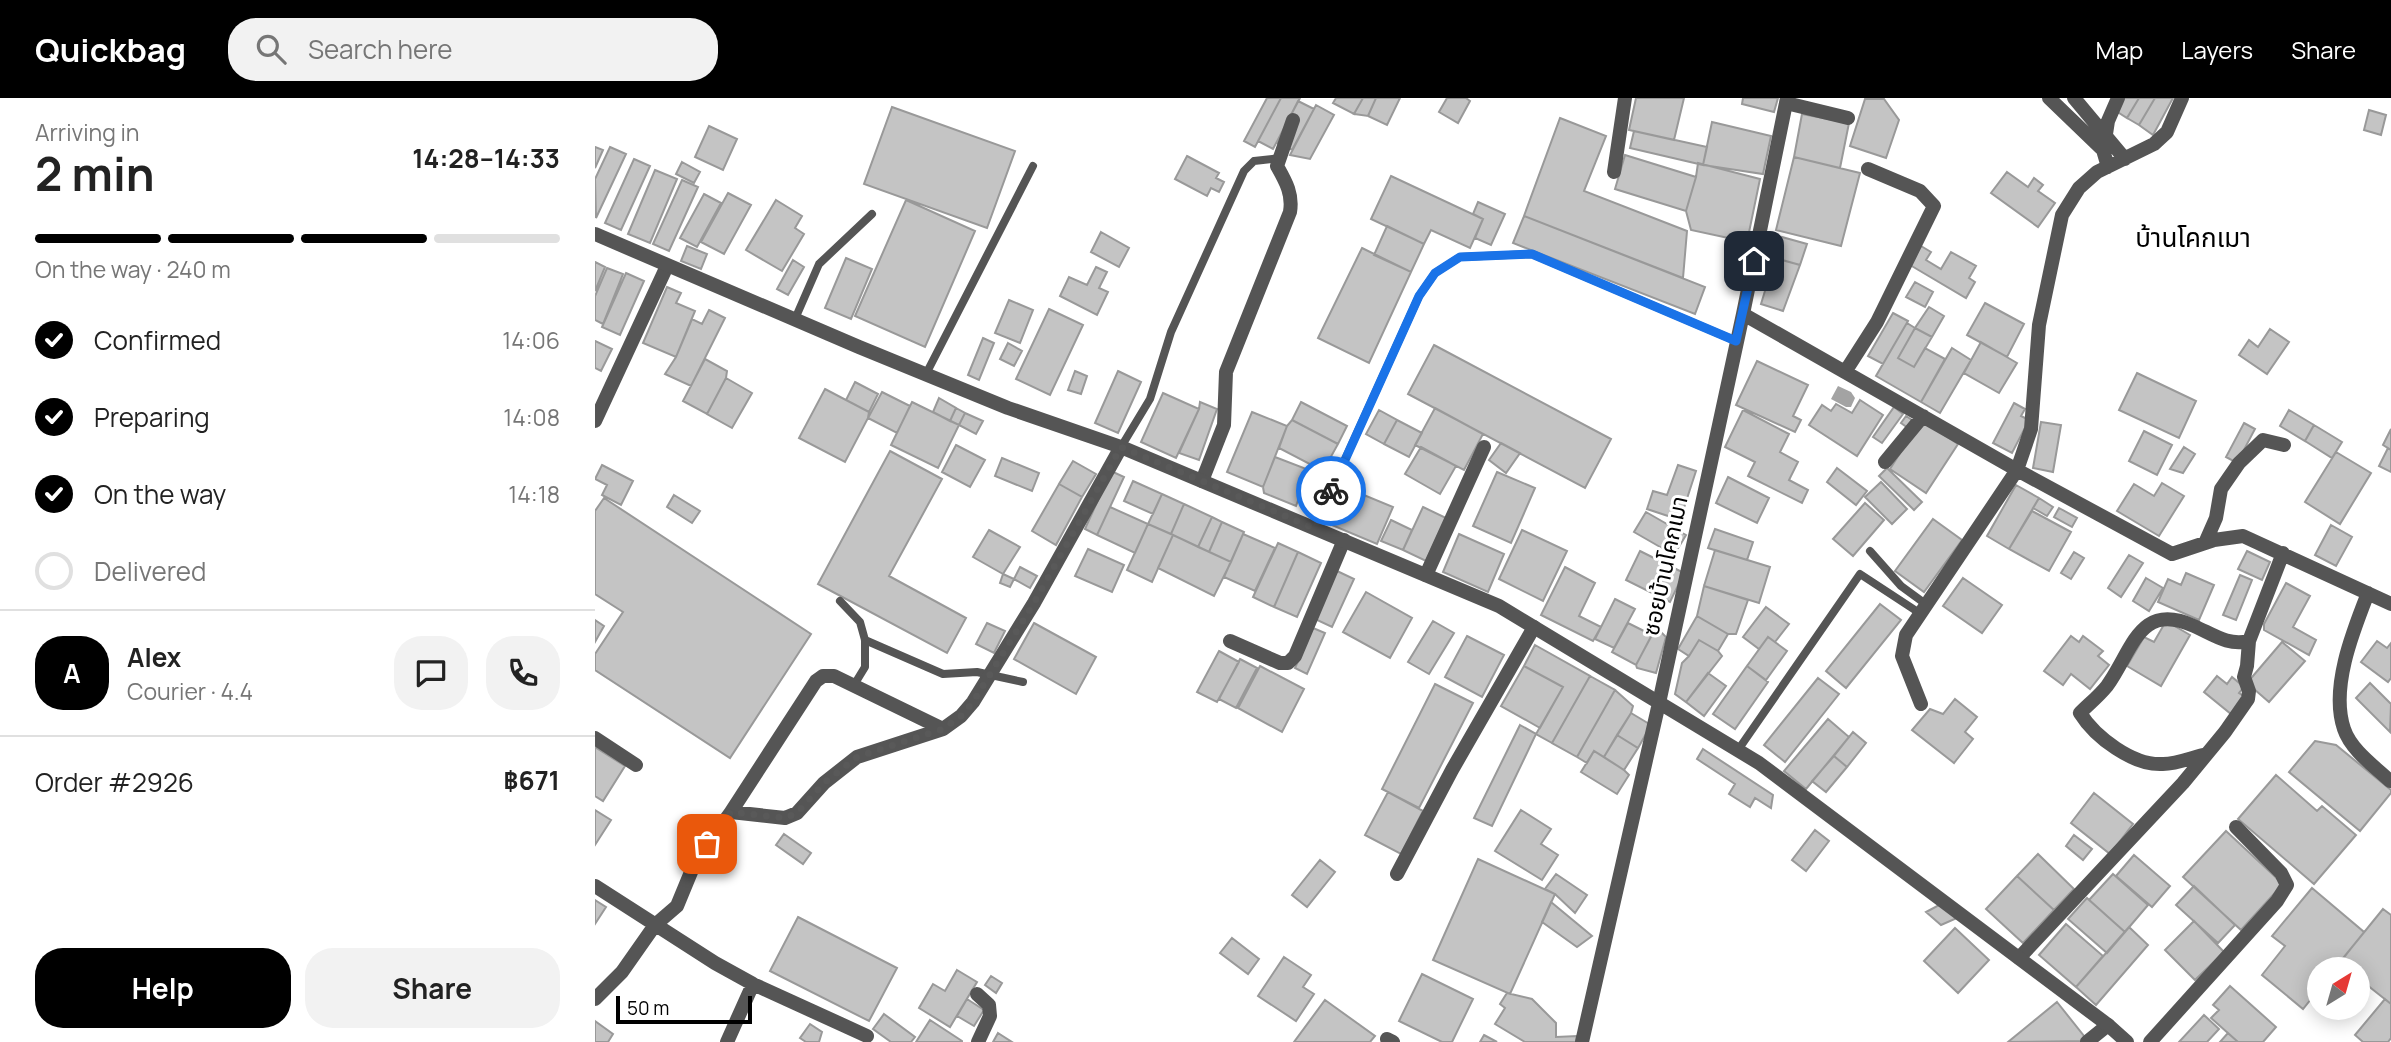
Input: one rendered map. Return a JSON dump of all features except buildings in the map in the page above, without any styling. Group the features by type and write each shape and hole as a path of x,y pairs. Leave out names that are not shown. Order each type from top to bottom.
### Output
{"street":[{"path":"1614,172 1625,98"},
{"path":"2049,98 2103,150 2108,167"},
{"path":"2074,98 2125,159"},
{"path":"2106,134 2108,121 2118,98"},
{"path":"1921,704 1902,656 1906,635 2017,470 2031,429 2039,325 2062,215 2078,188 2097,172 2154,144 2167,132 2182,98"},
{"path":"1786,100 1848,118"},
{"name":"ซอยบ้านโคกเมา","path":"1582,1042 1659,702 1786,100"},
{"path":"1202,481 1224,425 1226,372 1290,212 1292,199 1277,166 1293,120"},
{"path":"1845,372 1877,321 1934,206 1920,191 1868,169"},
{"path":"595,234 1008,408 1121,447 1499,606 1759,763 2127,1042"},
{"path":"595,421 667,266"},
{"path":"1743,314 2017,470 2172,554 2205,543 2243,536 2391,604"},
{"path":"1885,462 1923,416"},
{"path":"2205,543 2216,518 2221,489 2239,463 2263,440 2284,445"},
{"path":"731,812 785,818 797,813 824,783 857,757 943,729 967,709 1034,603 1121,447"},
{"path":"1426,575 1484,447"},
{"path":"1230,640 1280,663 1288,663 1295,656 1344,540"},
{"path":"2018,958 2141,829 2207,754 2248,699 2249,691 2244,677 2249,641 2283,553"},
{"path":"2368,593 2350,641 2342,674 2341,706 2344,729 2355,748 2390,781"},
{"path":"2207,754 2162,764 2131,760 2087,724 2080,713 2106,687 2141,630 2161,617 2181,620 2235,644 2249,641"},
{"path":"1397,874 1452,770 1534,627"},
{"path":"595,999 622,972 655,925 677,906 695,860 731,812 816,681 823,676 834,676 943,729"},
{"path":"595,738 636,765"},
{"path":"2150,1042 2277,901 2287,885 2281,873 2235,827"},
{"path":"595,886 753,984 867,1036"},
{"path":"727,1042 753,984"},
{"path":"977,994 989,1004 990,1016 978,1042"},
{"path":"2087,1042 2108,1025"}],"lane":[{"path":"1121,447 1150,399 1171,332 1244,171 1254,161 1280,158"},
{"path":"926,374 1033,166"},
{"path":"795,319 820,264 872,214"},
{"path":"1314,528 1419,296 1435,273 1460,257 1532,254 1736,341"},
{"path":"1870,551 1924,609"},
{"path":"1738,750 1860,574 1924,609"},
{"path":"841,601 860,622 865,640 866,667 854,685"},
{"path":"865,640 943,674 977,672 1023,682"}],"shaded area":[{"path":"1838,386 1851,392 1855,398 1851,407 1831,399"}],"way so far":[{"path":"707,844 731,812 785,818 797,813 824,783 857,757 943,729 961,716 973,702 1034,603 1121,447 1314,528 1331,491"}],"district":[{"name":"บ้านโคกเมา","path":"2193,238"}],"route":[{"path":"1331,491 1419,296 1435,273 1460,257 1532,254 1736,341 1754,261"}]}
